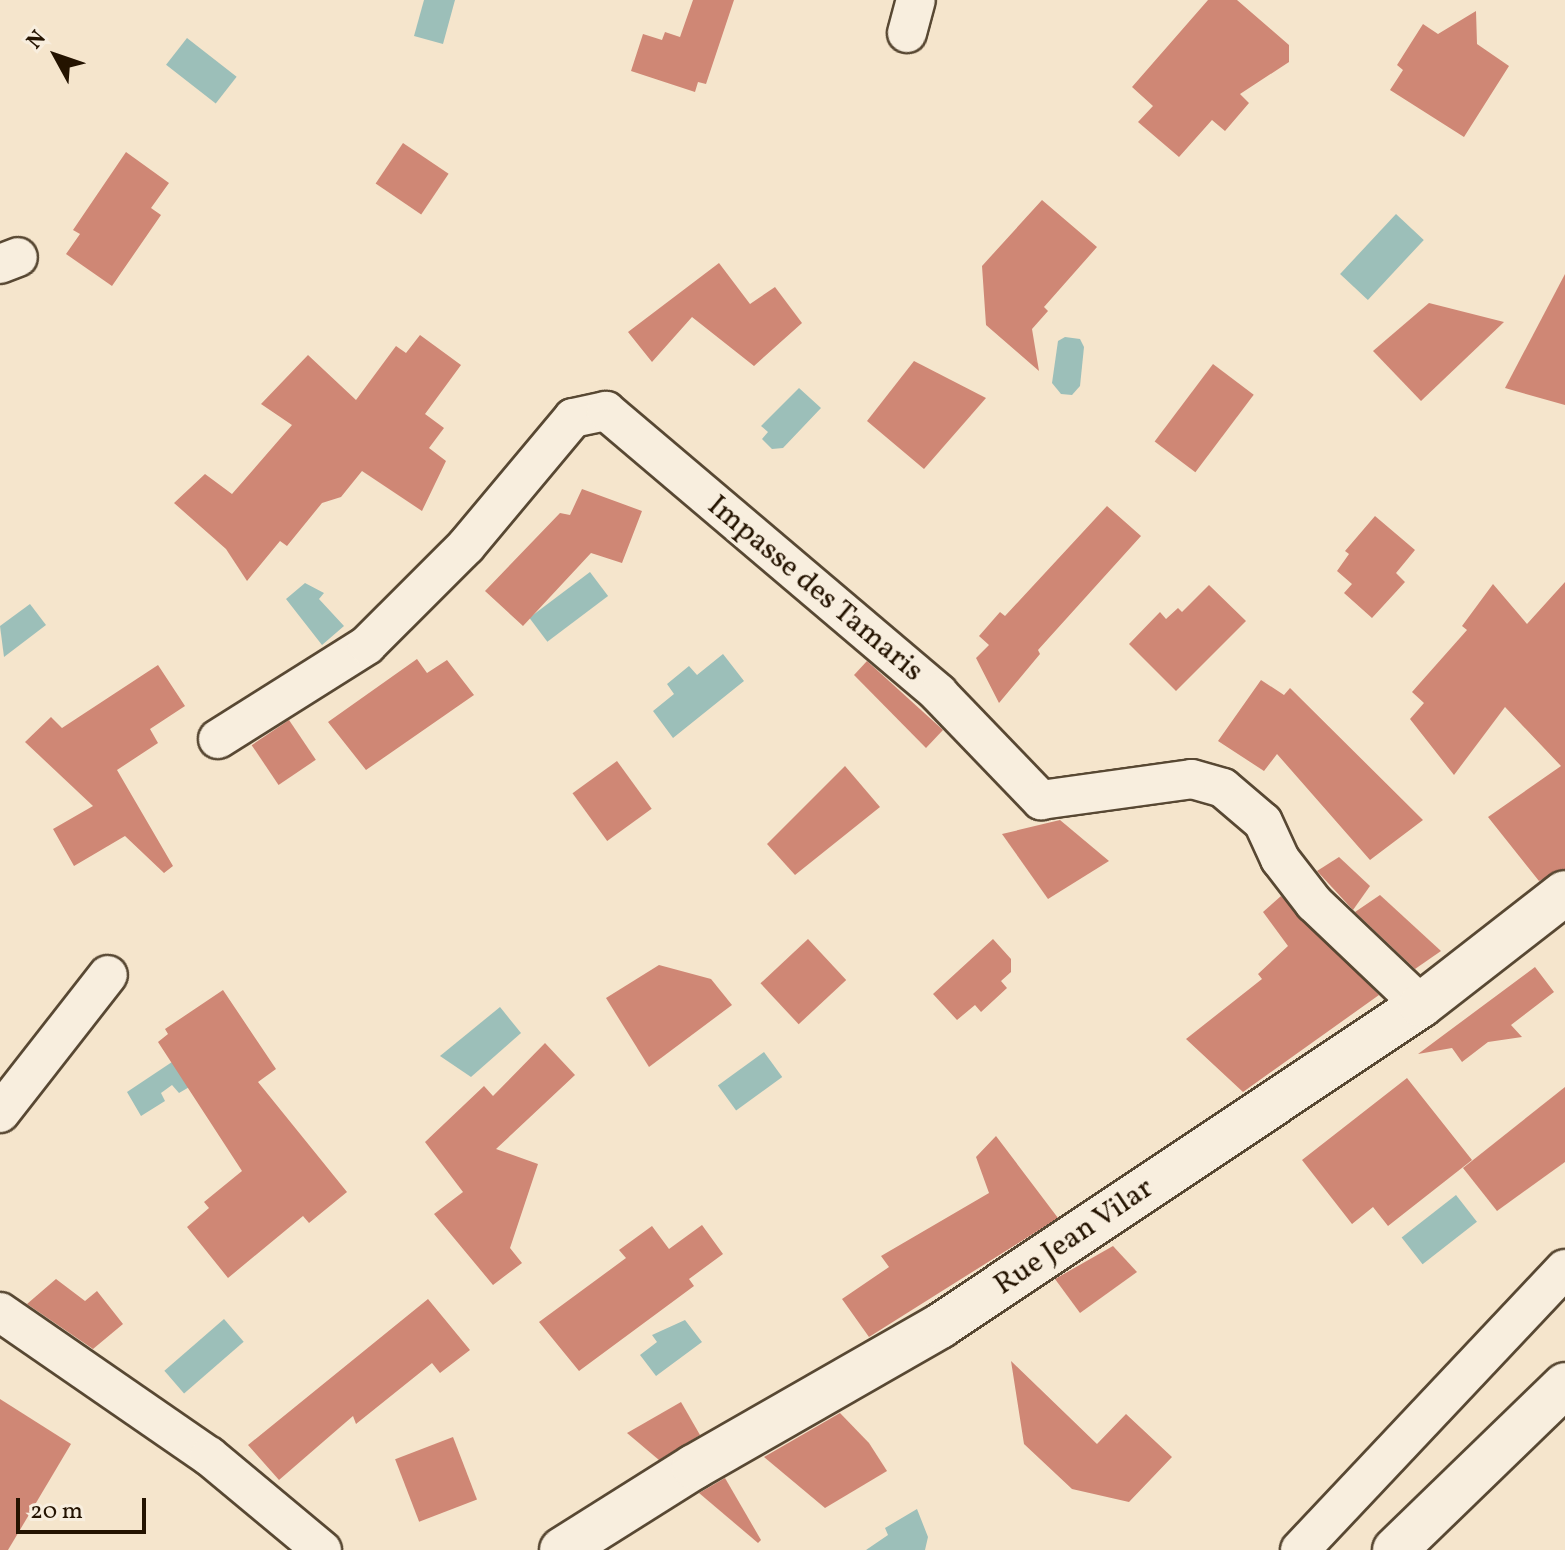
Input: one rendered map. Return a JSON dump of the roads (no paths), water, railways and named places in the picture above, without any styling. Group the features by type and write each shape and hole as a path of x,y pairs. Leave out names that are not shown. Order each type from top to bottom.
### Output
{"street":[{"name":"Impasse des Tamaris","path":"218,739 367,645 466,546 573,418 606,411 938,693 1041,800 1192,779 1223,788 1263,822 1280,859 1314,903 1421,1005"},
{"name":"Rue Jean Vilar","path":"562,1550 694,1467 940,1326 1421,1005 1565,893"},
{"path":"0,1113 108,975"},
{"path":"1300,1550 1565,1269"},
{"path":"0,1312 209,1456 322,1550"},
{"path":"1395,1550 1565,1385"}],"water":[{"path":"424,0 455,0 443,44 414,36"},
{"path":"187,38 237,77 216,104 166,65"},
{"path":"1396,214 1424,240 1368,300 1340,274"},
{"path":"1065,337 1080,339 1084,347 1080,386 1072,395 1061,394 1052,383 1058,341"},
{"path":"799,388 821,408 783,448 772,449 762,439 768,432 761,426"},
{"path":"590,572 608,596 547,642 529,618"},
{"path":"305,583 324,593 319,599 344,626 322,645 286,599"},
{"path":"30,604 46,625 4,657 0,626"},
{"path":"723,654 744,681 673,738 653,711 674,694 667,684 689,666 697,675"},
{"path":"500,1007 521,1033 471,1077 440,1056"},
{"path":"764,1052 782,1077 736,1111 718,1086"},
{"path":"175,1060 191,1086 179,1093 172,1085 161,1093 165,1101 141,1116 127,1092"},
{"path":"1456,1195 1477,1222 1423,1264 1402,1237"},
{"path":"224,1319 244,1342 184,1393 164,1371"},
{"path":"685,1320 702,1342 656,1376 640,1355 657,1342 652,1335"},
{"path":"917,1509 928,1537 925,1550 866,1550 888,1535 885,1528"}]}
